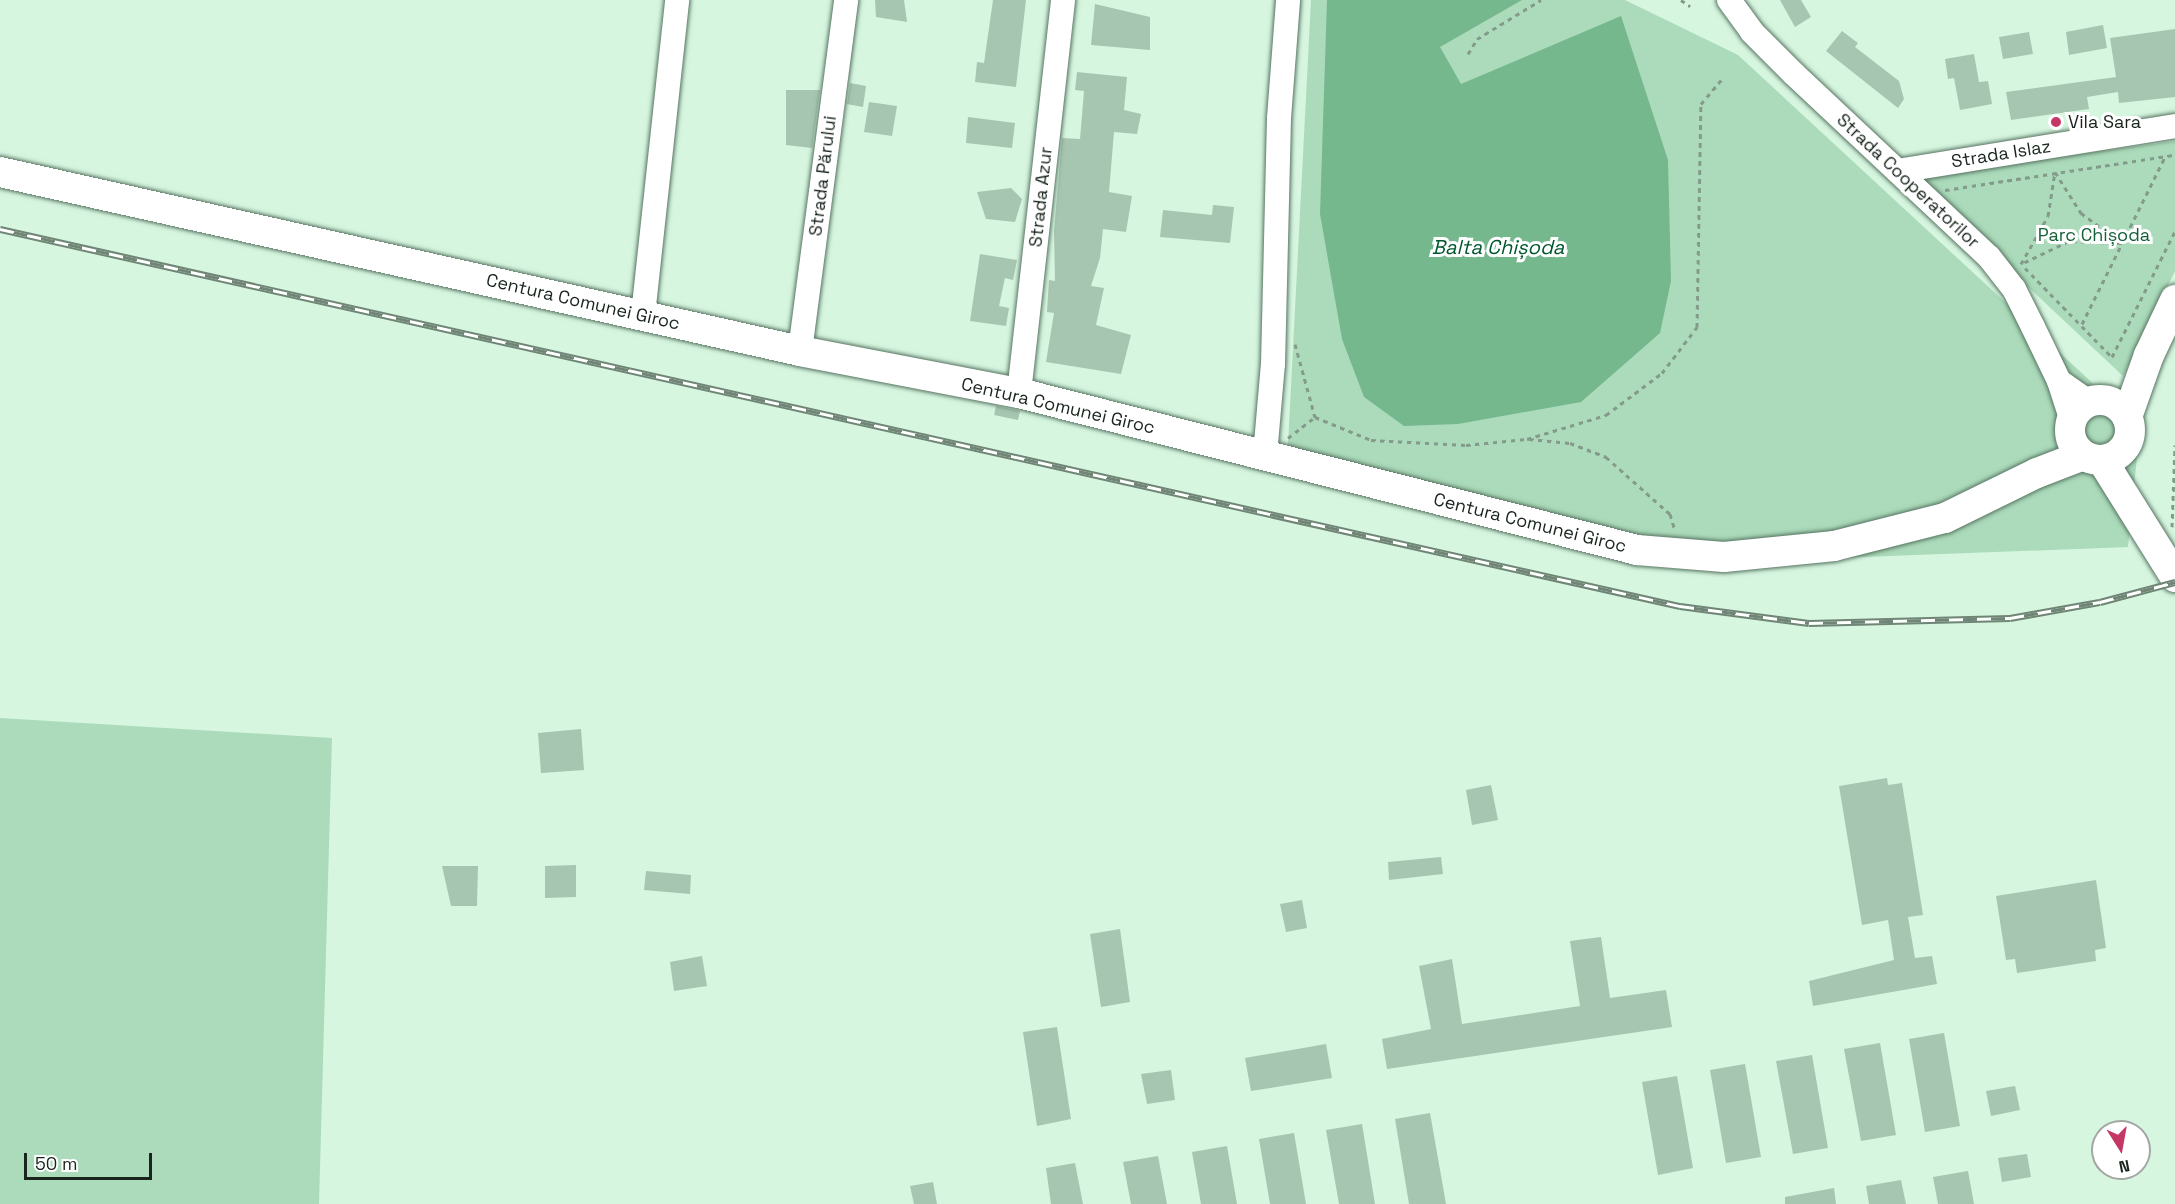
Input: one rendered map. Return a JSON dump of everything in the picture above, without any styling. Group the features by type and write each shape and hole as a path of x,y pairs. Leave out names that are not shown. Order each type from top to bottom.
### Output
{"main road":[{"name":"Centura Comunei Giroc","path":"0,172 800,351 1019,393 1572,536 1683,555 1771,555 1863,540 1945,518 2037,473 2097,431"},
{"path":"2167,566 2126,496 2097,431 2149,355 2175,300"}],"street":[{"path":"643,315 677,0"},
{"name":"Strada Părului","path":"800,351 846,0"},
{"name":"Strada Azur","path":"1019,393 1063,0"},
{"path":"1265,455 1273,364 1279,118 1288,0"},
{"name":"Strada Cooperatorilor","path":"1730,0 1752,32 1989,257 2014,289 2059,381 2097,431"},
{"name":"Strada Islaz","path":"1898,171 2175,126"}],"path":[{"path":"1468,54 1477,39 1541,0"},
{"path":"1680,0 1690,6"},
{"path":"1294,339 1300,374 1315,417 1371,440 1466,446 1527,439 1606,415 1662,373 1698,327 1701,104 1722,79"},
{"path":"1954,198 1945,190 2175,154"},
{"path":"2082,324 2166,155"},
{"path":"2055,172 2081,213 2122,243"},
{"path":"2021,264 2048,216 2055,172"},
{"path":"2013,255 2112,357 2175,231"},
{"path":"2021,264 2069,242 2122,243"},
{"path":"1527,439 1570,443 1606,457 1670,514 1683,555"},
{"path":"2167,566 2172,529 2175,445"}],"green space":[{"path":"1311,0 1625,0 1738,55 2140,427 2128,547 1758,561 1287,464"},
{"name":"Parc Chișoda","path":"2175,141 2175,271 2123,376 1911,177"},
{"path":"0,718 332,738 319,1204 0,1204"}],"water":[{"name":"Balta Chișoda","path":"1327,0 1522,0 1440,47 1461,84 1621,16 1668,160 1671,281 1660,333 1581,402 1458,424 1404,426 1364,397 1342,339 1320,214"}],"building":[{"path":"875,0 904,0 907,22 876,17"},
{"path":"993,0 1026,0 1016,87 975,82 977,62 984,63"},
{"path":"1780,0 1801,0 1811,17 1795,27"},
{"path":"1095,4 1150,17 1150,50 1091,45"},
{"path":"2103,25 2107,48 2069,55 2066,32"},
{"path":"2175,29 2175,97 2119,103 2118,92 2087,97 2089,109 2011,120 2006,92 2116,77 2110,38"},
{"path":"1842,31 1858,43 1855,47 1899,81 1904,99 1898,108 1826,51"},
{"path":"2029,32 2033,54 2003,59 1999,37"},
{"path":"1974,54 1979,82 1988,81 1992,104 1960,110 1954,78 1948,79 1945,59"},
{"path":"1077,72 1127,77 1124,110 1141,114 1137,134 1114,132 1109,192 1132,196 1126,232 1103,229 1100,258 1091,286 1104,288 1096,325 1131,335 1121,374 1046,362 1054,313 1047,312 1049,280 1055,281 1054,231 1062,138 1080,139 1084,91 1075,90"},
{"path":"850,83 866,86 863,107 847,104"},
{"path":"786,90 820,90 812,148 786,145"},
{"path":"869,102 897,106 892,136 864,132"},
{"path":"968,117 1015,123 1012,148 966,143"},
{"path":"1011,188 1022,199 1015,222 986,219 977,192"},
{"path":"1213,205 1234,207 1230,243 1160,237 1163,210 1212,215"},
{"path":"980,254 1017,260 1013,280 1005,278 999,306 1009,308 1006,326 970,321"},
{"path":"996,406 1020,411 1018,420 994,415"},
{"path":"581,729 584,770 541,773 538,733"},
{"path":"1887,778 1888,785 1902,783 1923,915 1908,917 1915,958 1932,956 1937,984 1813,1006 1809,981 1894,960 1888,920 1862,925 1839,786"},
{"path":"1491,785 1498,820 1472,825 1466,790"},
{"path":"1441,857 1443,874 1389,880 1388,862"},
{"path":"576,865 576,897 545,898 545,866"},
{"path":"442,866 478,866 477,906 451,906"},
{"path":"646,871 691,875 690,894 644,890"},
{"path":"2096,880 2106,948 2095,950 2096,961 2017,973 2015,959 2006,960 1996,896"},
{"path":"1302,900 1307,928 1286,932 1280,904"},
{"path":"1120,929 1130,1002 1101,1007 1090,934"},
{"path":"1601,937 1610,998 1666,990 1672,1027 1387,1069 1382,1039 1431,1029 1419,966 1452,959 1462,1024 1580,1006 1570,941"},
{"path":"702,956 707,986 674,991 670,962"},
{"path":"1057,1027 1071,1119 1037,1126 1023,1032"},
{"path":"1944,1033 1960,1126 1925,1132 1909,1039"},
{"path":"1880,1043 1896,1135 1861,1141 1844,1049"},
{"path":"1326,1044 1332,1078 1251,1091 1245,1058"},
{"path":"1812,1055 1828,1148 1793,1154 1776,1061"},
{"path":"1745,1064 1761,1157 1726,1163 1710,1070"},
{"path":"1171,1070 1175,1100 1147,1104 1141,1074"},
{"path":"1677,1076 1693,1168 1658,1175 1642,1082"},
{"path":"2015,1086 2020,1110 1991,1116 1986,1091"},
{"path":"1430,1113 1446,1204 1409,1204 1395,1119"},
{"path":"1362,1124 1375,1204 1339,1204 1326,1130"},
{"path":"1294,1133 1306,1204 1270,1204 1259,1139"},
{"path":"1227,1146 1237,1204 1201,1204 1192,1152"},
{"path":"2027,1154 2031,1177 2002,1182 1998,1158"},
{"path":"1158,1156 1167,1204 1131,1204 1123,1162"},
{"path":"1075,1163 1083,1204 1051,1204 1046,1168"},
{"path":"1968,1171 1974,1204 1938,1204 1933,1177"},
{"path":"1901,1180 1906,1204 1869,1204 1866,1186"},
{"path":"933,1182 937,1204 914,1204 910,1186"},
{"path":"1834,1188 1836,1204 1785,1204 1785,1197"}],"railway":[{"path":"0,229 1680,606 1809,623 2010,618 2100,602 2175,582"}],"place":[{"name":"Vila Sara","path":"2056,122"}]}
